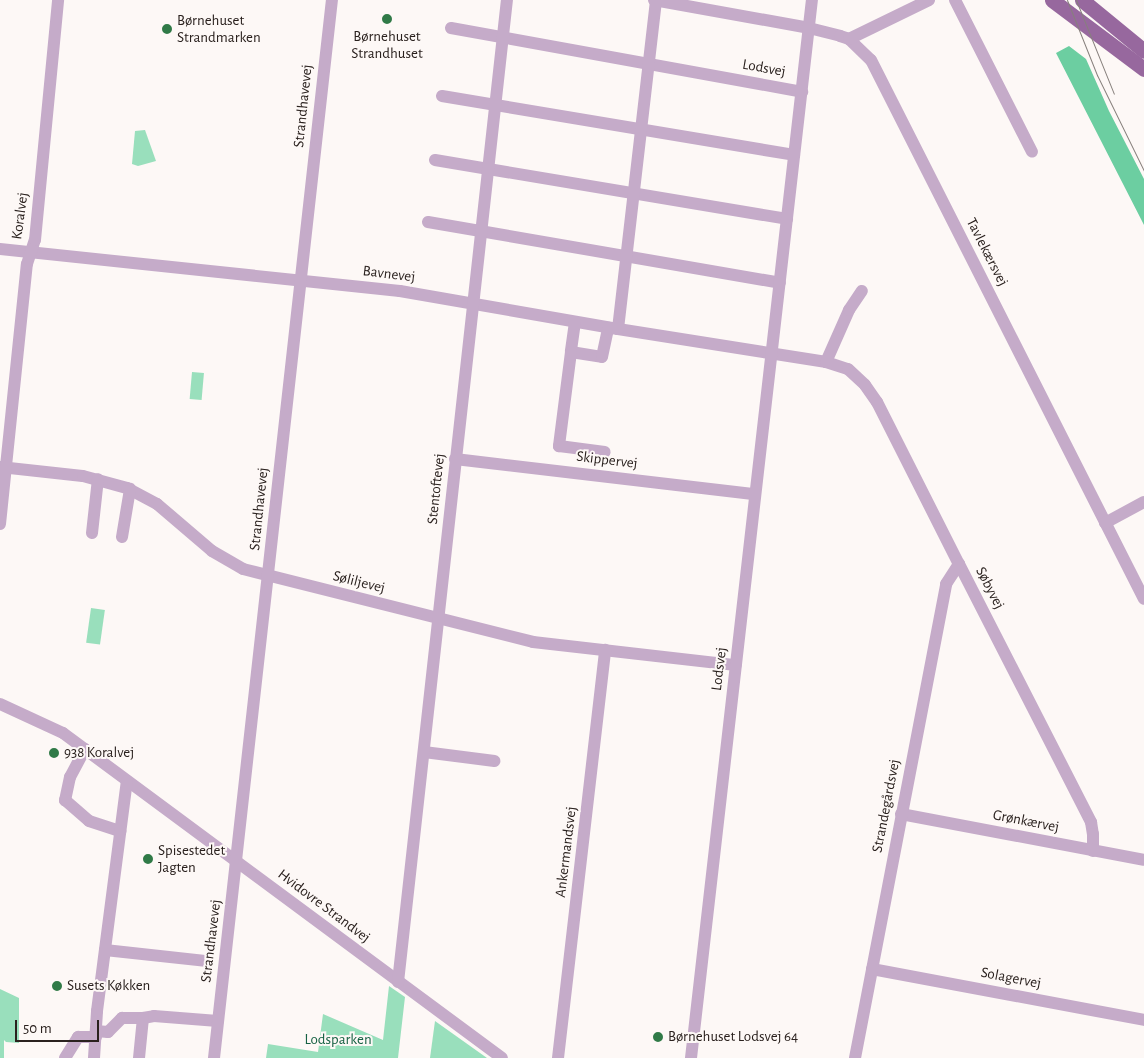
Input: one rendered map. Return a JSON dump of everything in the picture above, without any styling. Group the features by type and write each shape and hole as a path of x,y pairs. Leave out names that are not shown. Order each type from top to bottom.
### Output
{"main road":[{"path":"1052,0 1144,69"},
{"path":"1082,0 1144,51"}],"street":[{"name":"Koralvej","path":"0,524 3,467 27,264 36,240 58,0"},
{"name":"Strandhavevej","path":"214,1058 332,0"},
{"name":"Stentoftevej","path":"398,982 507,0"},
{"path":"571,352 602,357 613,328 626,256 634,194 655,0 809,28"},
{"name":"Lodsvej","path":"691,1058 812,0"},
{"path":"850,39 929,0"},
{"path":"954,0 1032,152"},
{"path":"451,28 503,37"},
{"name":"Tavlekærsvej","path":"809,28 850,39 871,60 879,73 1144,599"},
{"name":"Lodsvej","path":"503,37 802,92"},
{"path":"442,96 794,155"},
{"path":"435,160 787,219"},
{"path":"428,222 780,283"},
{"name":"Bavnevej","path":"0,249 400,291 771,355"},
{"path":"826,362 849,310 862,291"},
{"path":"575,322 559,446 605,452"},
{"name":"Søbyvej","path":"771,355 826,362 848,369 865,384 877,402 1091,822 1094,834 1093,851"},
{"name":"Skippervej","path":"455,459 755,494"},
{"name":"Søliljevej","path":"3,467 98,478 130,490 157,504 219,555 243,569 533,642 736,665"},
{"path":"92,533 98,478"},
{"path":"122,537 130,490"},
{"path":"1105,523 1144,502"},
{"name":"Strandegårdsvej","path":"855,1058 946,584 959,564"},
{"name":"Ankermandsvej","path":"558,1058 605,650"},
{"name":"Hvidovre Strandvej","path":"0,704 63,733 502,1058"},
{"path":"85,749 70,777 65,800 89,821 120,831"},
{"path":"424,752 494,761"},
{"path":"94,1058 104,950 127,781"},
{"name":"Grønkærvej","path":"901,814 1144,860"},
{"path":"104,950 207,961"},
{"name":"Solagervej","path":"872,969 1144,1020"},
{"path":"65,1058 78,1037 108,1032 122,1018 154,1016 218,1021"},
{"path":"139,1058 143,1018"}],"green space":[{"path":"1069,46 1086,59 1109,111 1144,179 1144,225 1056,53"},
{"path":"145,130 156,161 138,166 132,164 135,131"},
{"path":"192,372 204,373 202,400 190,399"},
{"path":"91,608 105,610 100,645 86,643"},
{"name":"Lodsparken","path":"389,986 405,997 398,1058 266,1058 268,1044 318,1052 323,1014 383,1040"},
{"path":"0,989 19,998 19,1043 6,1042 4,1040 4,1058 0,1058"},
{"path":"435,1021 487,1058 430,1058"}],"tram line":[{"path":"1067,0 1097,75 1144,171"},
{"path":"1076,0 1114,94"}],"place":[{"name":"Børnehuset Strandhuset","path":"387,19"},
{"name":"Børnehuset Strandmarken","path":"167,29"},
{"name":"938 Koralvej","path":"54,753"},
{"name":"Spisestedet Jagten","path":"148,859"},
{"name":"Susets Køkken","path":"57,986"},
{"name":"Børnehuset Lodsvej 64","path":"658,1037"}]}
